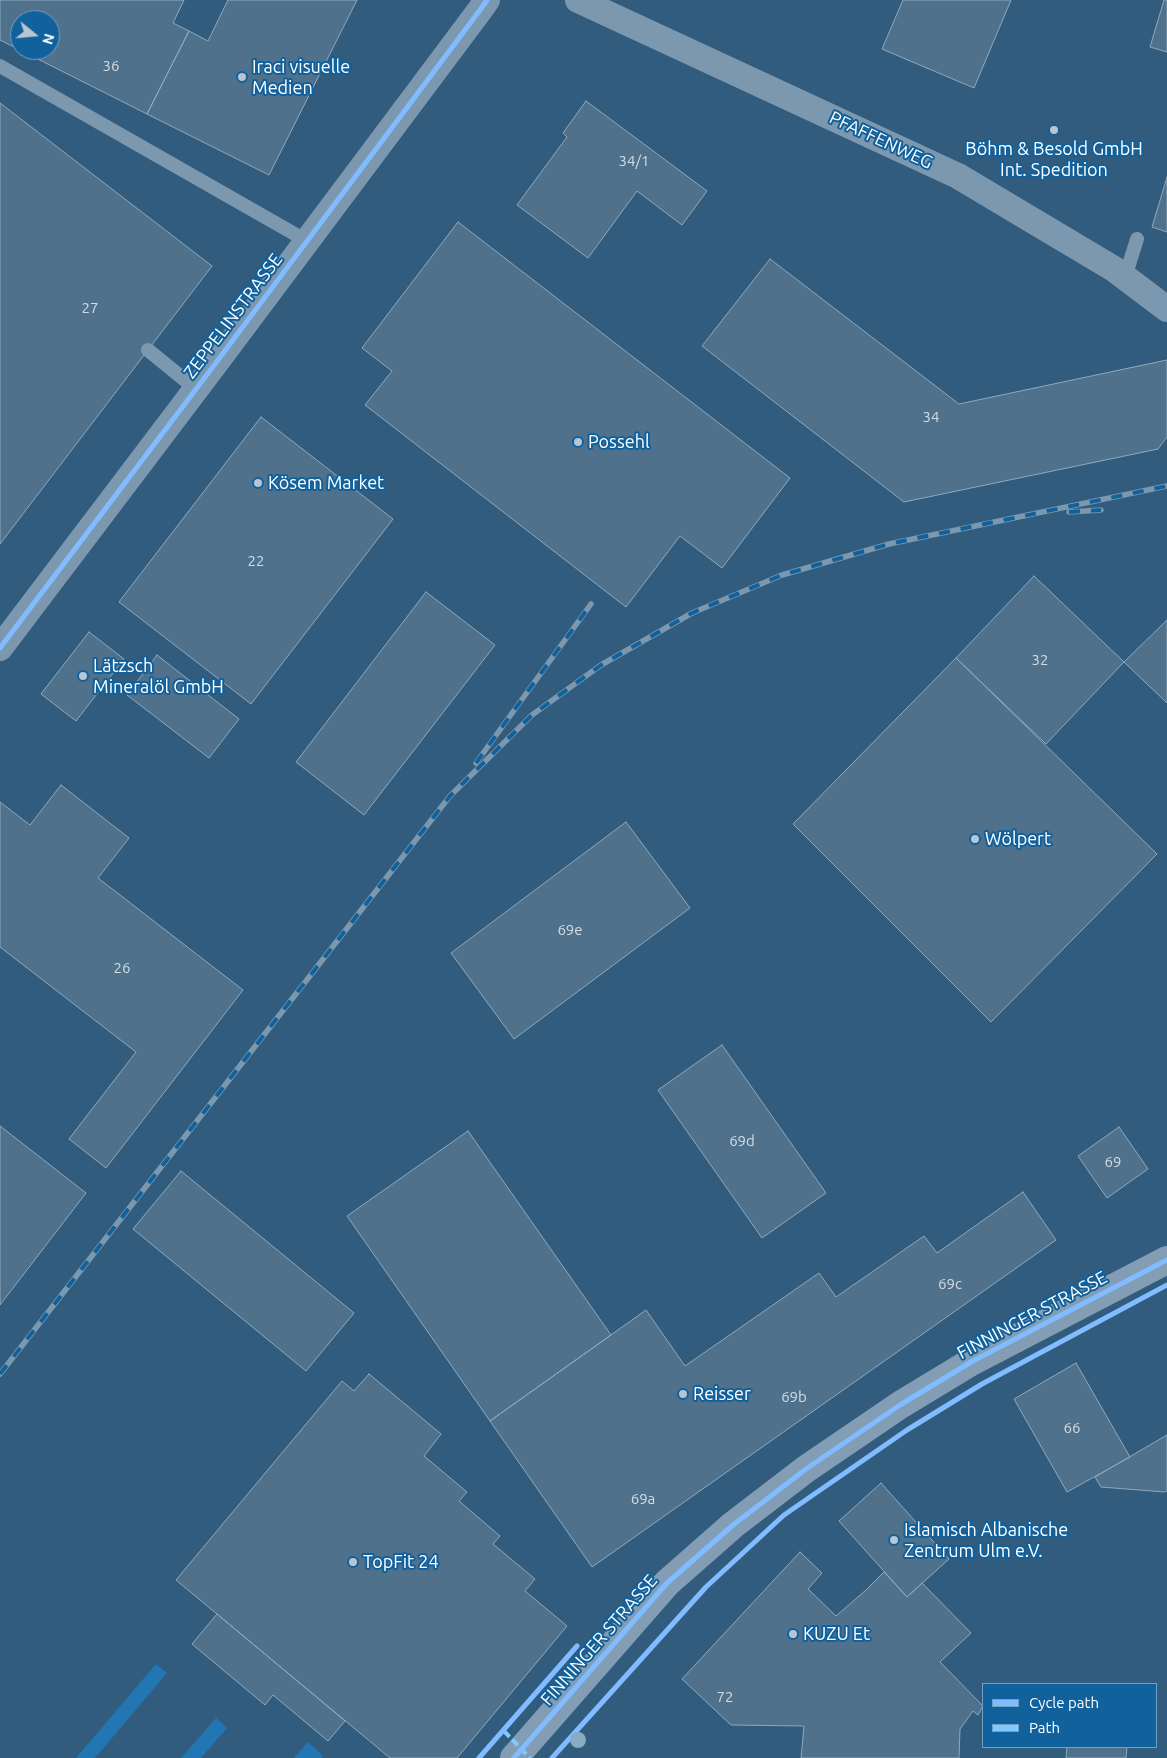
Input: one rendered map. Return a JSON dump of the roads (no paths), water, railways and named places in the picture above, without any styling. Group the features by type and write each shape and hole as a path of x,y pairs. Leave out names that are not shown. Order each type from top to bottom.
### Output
{"street":[{"name":"ZEPPELINSTRASSE","path":"0,648 487,0"},
{"name":"PFAFFENWEG","path":"578,0 958,176 1125,277 1167,308"},
{"name":"FINNINGER STRASSE","path":"514,1758 667,1583 732,1525 784,1485 900,1405 971,1362 1167,1260"}],"lane":[{"path":"0,66 307,241"},
{"path":"1125,277 1138,239"},
{"path":"148,350 196,389"}],"railway":[{"path":"0,1374 450,796 532,715 601,665 692,613 782,575 889,544 1167,486"},
{"path":"1069,512 1101,510"},
{"path":"476,763 591,604"}],"place":[{"name":"Iraci visuelle Medien","path":"242,77"},
{"name":"Böhm & Besold GmbH Int. Spedition","path":"1054,130"},
{"name":"Possehl","path":"578,442"},
{"name":"Kösem Market","path":"258,483"},
{"name":"Lätzsch Mineralöl GmbH","path":"83,676"},
{"name":"Wölpert","path":"975,839"},
{"name":"Reisser","path":"683,1394"},
{"name":"Islamisch Albanische Zentrum Ulm e.V.","path":"894,1540"},
{"name":"TopFit 24","path":"353,1562"},
{"name":"KUZU Et","path":"793,1634"}]}
